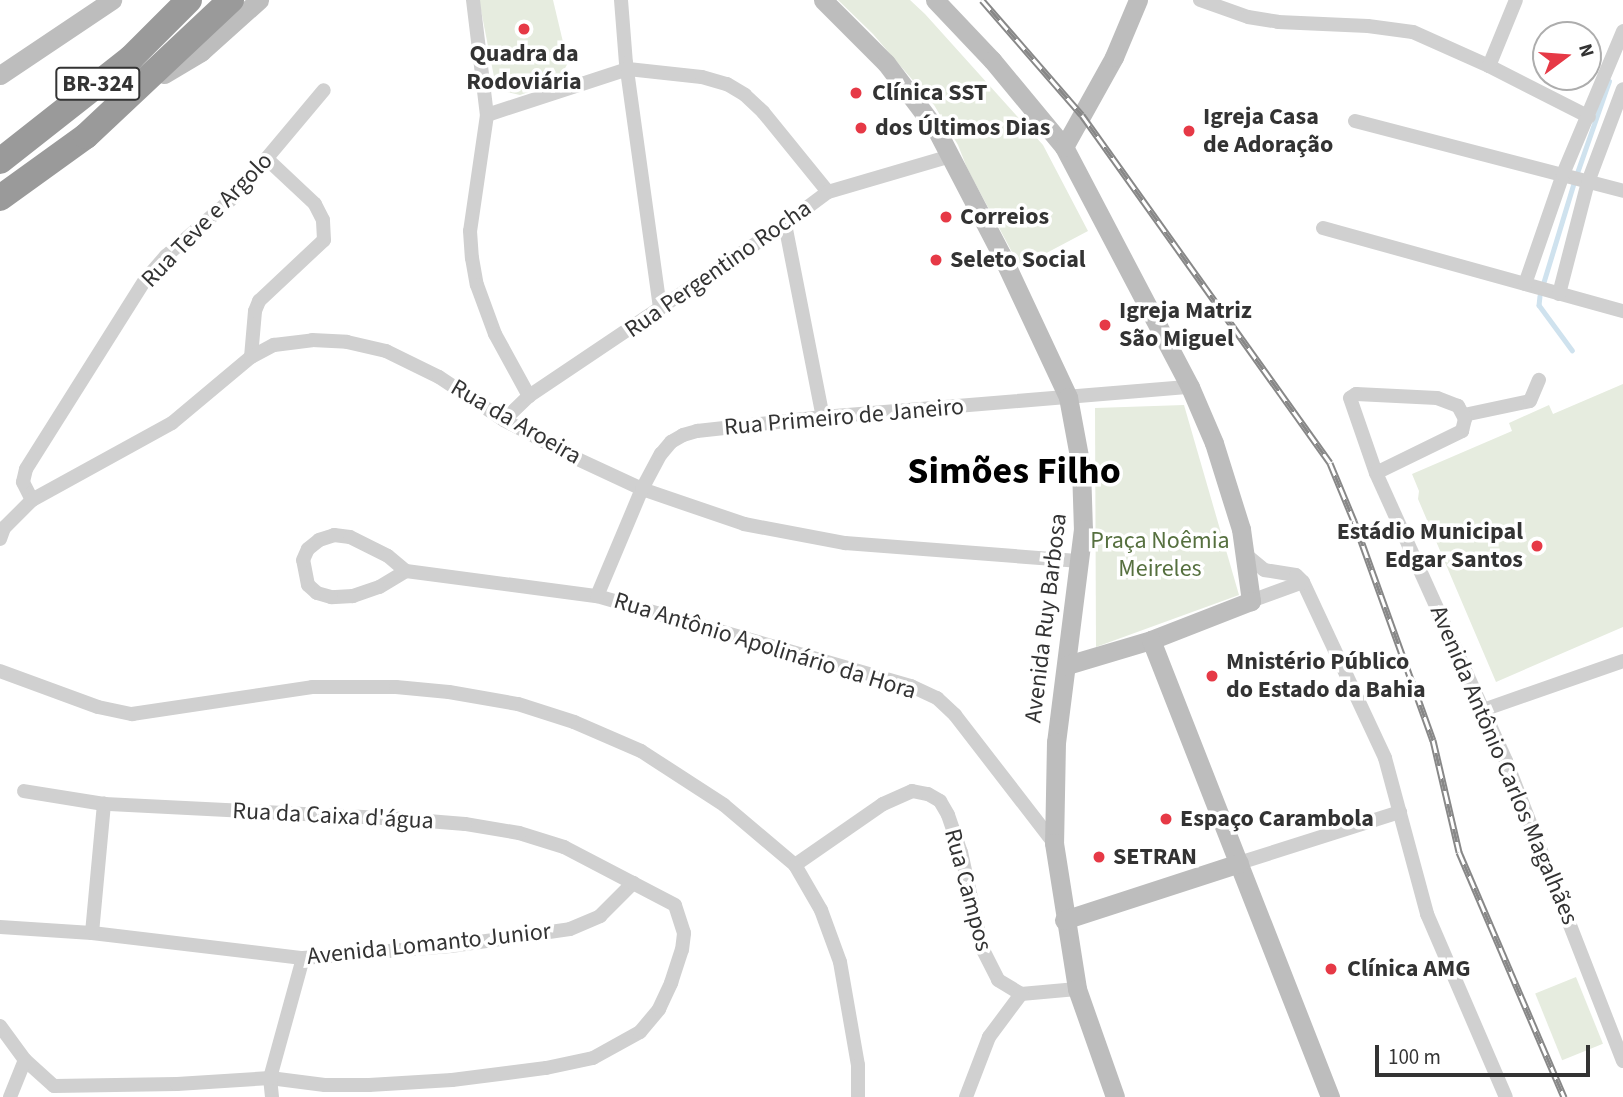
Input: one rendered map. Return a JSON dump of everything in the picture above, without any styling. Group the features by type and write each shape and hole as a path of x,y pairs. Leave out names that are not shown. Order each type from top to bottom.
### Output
{"highway":[{"name":"BR-324","path":"0,161 131,58 189,0"},
{"name":"BR-324","path":"0,198 86,136 142,87 231,0"}],"main road":[{"path":"0,75 112,0"},
{"path":"142,87 201,52 259,0"},
{"name":"Avenida Ruy Barbosa","path":"823,0 886,63 936,129 1068,397 1084,497 1080,561 1056,742 1054,844 1077,989 1115,1097"},
{"path":"934,0 992,60 1064,147 1190,387 1229,486 1244,553 1251,601 1151,640 1067,665"},
{"path":"1064,147 1114,57 1138,0"},
{"path":"1151,640 1330,1097"},
{"path":"1064,920 1239,863"}],"street":[{"path":"473,0 487,115 471,221 472,258 477,285 495,334 529,396"},
{"path":"621,0 660,309"},
{"path":"1200,0 1248,17 1278,22 1390,28 1413,32 1489,66 1588,117"},
{"path":"1489,66 1516,0"},
{"path":"1525,284 1563,174 1623,31"},
{"path":"487,115 628,69 702,77 727,84 763,112 828,192"},
{"path":"1559,294 1588,182 1623,89"},
{"name":"Rua Teve e Argolo","path":"32,500 23,482 26,469 80,388 140,288 166,256 235,196 324,90"},
{"path":"1355,121 1623,191"},
{"name":"Rua Pergentino Rocha","path":"504,420 529,396 785,225 828,192 951,156"},
{"path":"251,357 255,311 259,301 324,240 323,220 315,204 267,159"},
{"path":"785,225 823,417"},
{"path":"1323,228 1623,311"},
{"name":"Rua da Aroeira","path":"1,530 32,500 172,423 251,357 274,345 292,341 360,345 386,351 416,365 504,420 642,489 744,524 799,536 1080,561"},
{"path":"1376,473 1462,431 1465,424 1464,415 1530,401 1539,380"},
{"name":"Rua Primeiro de Janeiro","path":"597,596 642,489 661,454 671,442 683,435 697,431 823,417 1190,387"},
{"name":"Avenida Antônio Carlos Magalhães","path":"1464,415 1458,406 1437,398 1356,394 1350,398 1376,473 1483,710 1569,918 1623,1061"},
{"name":"Rua Antônio Apolinário da Hora","path":"406,571 379,587 353,596 331,597 317,593 309,585 303,560 308,549 319,540 334,535 350,537 388,556 406,571 597,596 911,687 937,698 955,715 1054,844"},
{"path":"1244,553 1264,570 1296,575 1303,582 1371,723 1385,758 1414,873 1444,959 1506,1097"},
{"path":"1251,601 1303,582"},
{"path":"1483,710 1623,661"},
{"path":"0,671 98,707 132,713 312,687 396,687 449,692 518,704 574,722 641,751 724,805 795,865 821,910 840,962 858,1066 858,1097"},
{"name":"Rua da Caixa d'água","path":"24,791 104,804 465,824 519,833 564,848 675,905 684,933 682,950 659,1009 640,1032 622,1045 593,1058 546,1068 452,1080 325,1085 270,1079 177,1091 55,1091"},
{"name":"Rua Campos","path":"795,865 891,799 912,791 928,794 940,801 948,815 961,852 987,963 998,980 1021,994"},
{"path":"92,933 104,804"},
{"path":"1239,863 1399,812"},
{"name":"Avenida Lomanto Junior","path":"0,927 92,933 303,958 451,946 570,929 600,916 633,883"},
{"path":"272,1097 270,1079 303,958"},
{"path":"966,1097 989,1037 1021,994 1077,989"},
{"path":"0,1026 25,1060 55,1091"},
{"path":"10,1097 25,1060"}],"green space":[{"path":"479,0 553,0 568,63 557,82 520,95 503,91 495,82"},
{"path":"838,0 910,0 1043,145 1088,231 1020,267 967,168 958,145 934,105 873,34"},
{"name":"Estádio Municipal Edgar Santos","path":"1623,384 1623,627 1496,682 1418,499 1419,491 1412,474 1512,431 1509,423 1549,405 1553,414"},
{"name":"Praça Noêmia Meireles","path":"1184,405 1239,595 1096,647 1095,408"},
{"path":"1576,977 1603,1044 1562,1060 1535,993"}],"waterway":[{"path":"1577,173 1609,81"},
{"path":"1543,284 1573,185"},
{"path":"1540,296 1539,305 1572,350"}],"railway":[{"path":"982,0 1082,115 1330,463 1354,521 1433,740 1459,852 1564,1097"}],"place":[{"name":"Quadra da Rodoviária","path":"524,29"},
{"name":"Clínica SST","path":"856,93"},
{"name":"dos Últimos Dias","path":"861,128"},
{"name":"Igreja Casa de Adoração","path":"1189,131"},
{"name":"Correios","path":"946,217"},
{"name":"Seleto Social","path":"936,260"},
{"name":"Igreja Matriz São Miguel","path":"1105,325"},
{"name":"Estádio Municipal Edgar Santos","path":"1537,546"},
{"name":"Mnistério Público do Estado da Bahia","path":"1212,676"},
{"name":"Espaço Carambola","path":"1166,819"},
{"name":"SETRAN","path":"1099,857"},
{"name":"Clínica AMG","path":"1331,969"}],"district":[{"name":"Simões Filho","path":"1014,472"}]}
